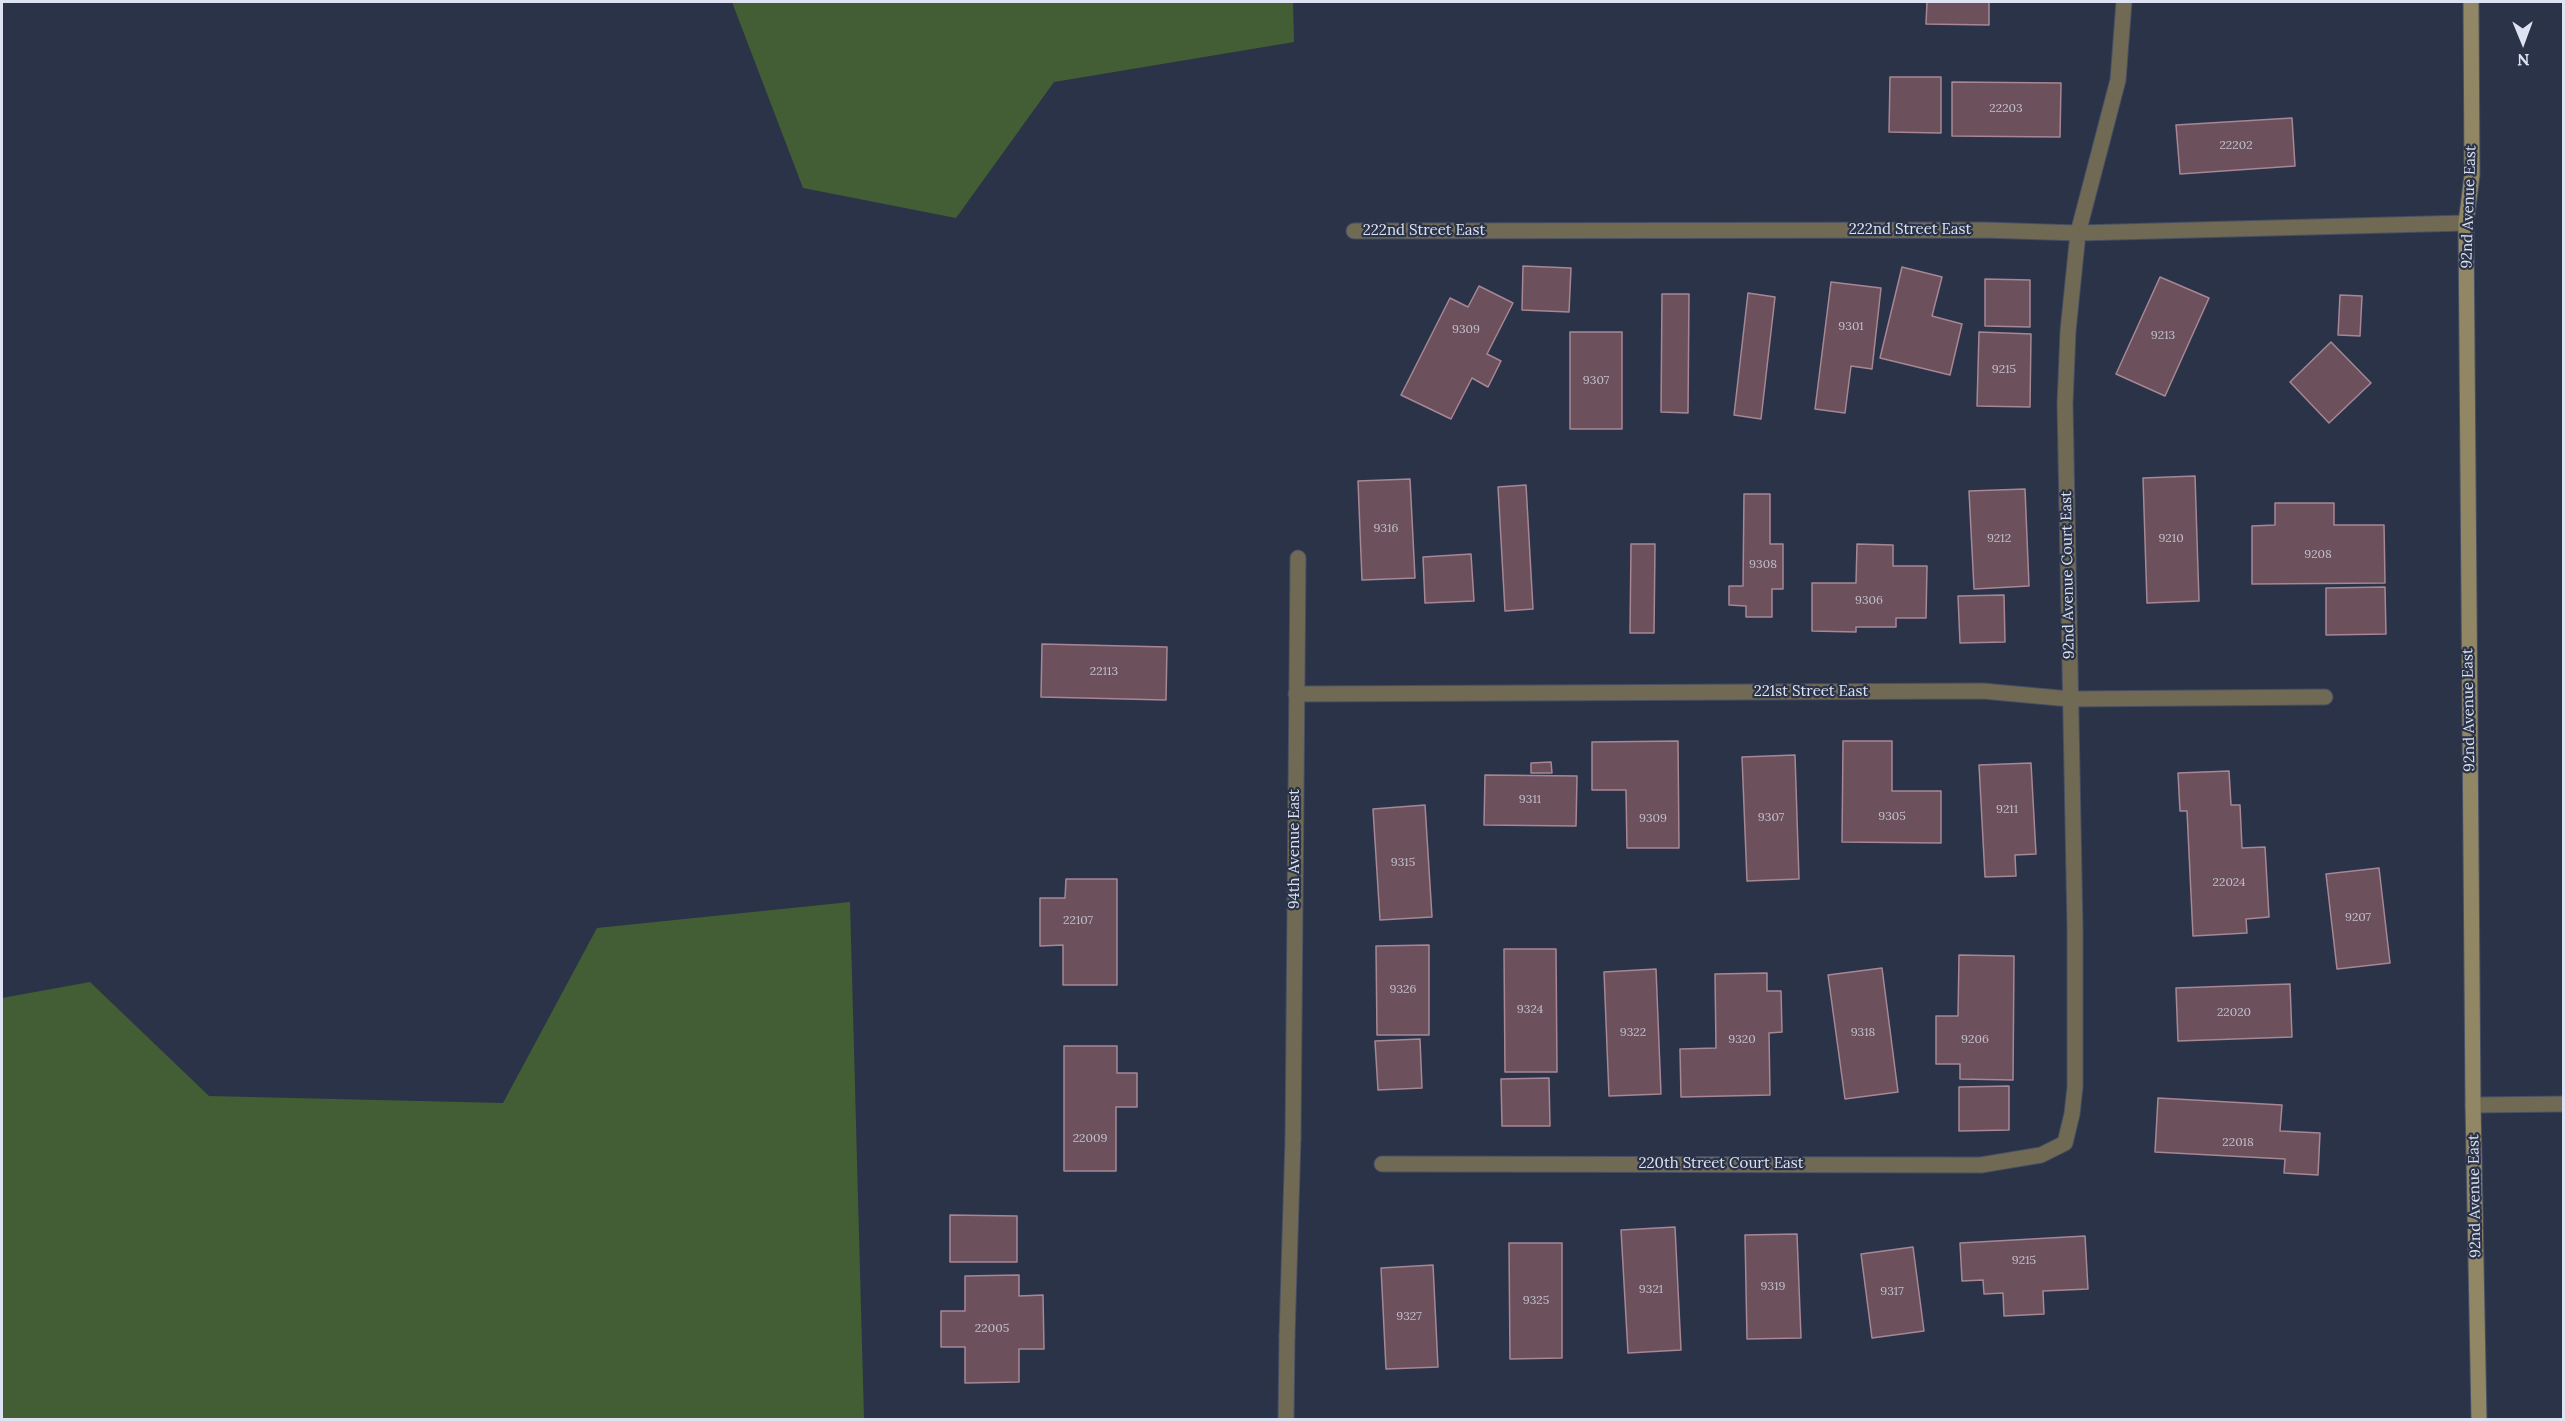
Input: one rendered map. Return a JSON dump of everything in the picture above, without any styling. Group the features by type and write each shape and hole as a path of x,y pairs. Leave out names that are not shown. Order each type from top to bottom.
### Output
{"street":[{"name":"92nd Avenue Court East","path":"2056,1149 2065,1143 2076,1087 2065,404 2068,331 2078,233 2118,80 2124,2"},
{"name":"92nd Avenue East","path":"2471,2 2472,175 2466,223 2473,1105 2479,1419"},
{"name":"222nd Street East","path":"1354,231 1984,230 2078,233 2466,223"},
{"name":"94th Avenue East","path":"1286,1419 1293,1139 1298,558"},
{"name":"221st Street East","path":"1296,694 1983,691 2070,699 2325,697"},
{"path":"2473,1105 2564,1104"},
{"name":"220th Street Court East","path":"1382,1164 1981,1165 2041,1155 2056,1149"}],"green space":[{"path":"732,2 1293,2 1294,42 1054,82 956,218 803,188"},
{"path":"850,902 864,1419 2,1419 2,998 90,982 209,1096 503,1103 597,928"}],"building":[{"path":"1927,2 1989,2 1989,25 1926,24"},
{"path":"1890,77 1941,77 1941,133 1889,132"},
{"path":"1952,82 2061,83 2060,137 1952,136"},
{"path":"2292,118 2295,166 2180,174 2176,125"},
{"path":"1523,266 1571,268 1569,312 1522,310"},
{"path":"1902,267 1942,277 1932,316 1962,324 1950,375 1880,358"},
{"path":"2160,277 2209,298 2165,396 2116,374"},
{"path":"1985,279 2030,280 2030,327 1985,326"},
{"path":"1831,282 1881,288 1872,369 1851,366 1845,413 1815,409"},
{"path":"1479,286 1513,303 1487,354 1501,361 1488,387 1472,378 1451,419 1401,395 1450,298 1468,307"},
{"path":"1748,293 1775,297 1761,419 1734,415"},
{"path":"1662,294 1689,294 1688,413 1661,412"},
{"path":"2340,295 2362,296 2360,336 2338,335"},
{"path":"1570,332 1622,332 1622,429 1570,429"},
{"path":"1979,332 2031,334 2030,407 1977,406"},
{"path":"2331,342 2371,383 2329,423 2290,382"},
{"path":"2195,476 2199,601 2147,603 2143,478"},
{"path":"1410,479 1415,578 1362,580 1358,481"},
{"path":"1526,485 1533,609 1505,611 1498,487"},
{"path":"2025,489 2029,586 1974,589 1969,491"},
{"path":"1744,494 1770,494 1770,544 1783,544 1783,589 1772,589 1772,617 1746,617 1746,606 1729,605 1729,586 1743,586"},
{"path":"2275,503 2334,503 2334,525 2384,525 2385,583 2252,584 2252,526 2275,525"},
{"path":"1631,544 1655,544 1654,633 1630,633"},
{"path":"1857,544 1893,545 1893,566 1927,566 1926,618 1896,618 1896,627 1856,627 1856,632 1812,631 1812,583 1856,583"},
{"path":"1471,554 1474,601 1425,603 1423,557"},
{"path":"2385,587 2386,634 2326,635 2326,588"},
{"path":"2004,595 2005,642 1960,643 1958,596"},
{"path":"1042,644 1167,647 1166,700 1041,697"},
{"path":"1678,741 1679,848 1627,848 1626,790 1592,790 1592,742"},
{"path":"1843,741 1892,741 1892,791 1941,791 1941,843 1842,842"},
{"path":"1795,755 1799,879 1747,881 1742,757"},
{"path":"1551,762 1552,773 1531,773 1531,763"},
{"path":"2031,763 2036,854 2015,855 2016,876 1985,877 1979,765"},
{"path":"2229,771 2231,805 2240,805 2242,848 2265,847 2269,917 2246,919 2247,933 2193,936 2187,811 2180,811 2178,773"},
{"path":"1485,775 1577,776 1576,826 1484,825"},
{"path":"1425,805 1432,917 1380,920 1373,809"},
{"path":"2379,868 2390,963 2337,969 2326,874"},
{"path":"1066,879 1117,879 1117,985 1063,985 1063,945 1040,946 1040,898 1065,898"},
{"path":"1429,945 1429,1035 1377,1035 1376,946"},
{"path":"1504,949 1556,949 1557,1072 1505,1072"},
{"path":"1959,955 2014,956 2013,1080 1960,1079 1960,1064 1936,1064 1936,1016 1958,1016"},
{"path":"1882,968 1898,1092 1845,1099 1828,975"},
{"path":"1656,969 1661,1094 1609,1096 1604,972"},
{"path":"1767,973 1767,991 1781,991 1782,1032 1769,1033 1770,1095 1681,1097 1680,1049 1716,1048 1715,974"},
{"path":"2290,984 2292,1037 2178,1041 2176,988"},
{"path":"1420,1039 1422,1088 1378,1090 1375,1041"},
{"path":"1064,1046 1117,1046 1117,1073 1137,1073 1137,1107 1116,1107 1116,1171 1064,1171"},
{"path":"1549,1078 1550,1126 1502,1126 1501,1079"},
{"path":"2009,1086 2009,1130 1959,1131 1959,1087"},
{"path":"2158,1098 2282,1105 2280,1131 2320,1133 2318,1175 2284,1173 2285,1159 2155,1152"},
{"path":"950,1215 1017,1216 1017,1262 950,1262"},
{"path":"1675,1227 1681,1350 1628,1353 1621,1230"},
{"path":"1797,1234 1801,1338 1747,1339 1745,1235"},
{"path":"2085,1236 2088,1289 2043,1291 2044,1314 2004,1316 2003,1293 1984,1294 1983,1280 1962,1281 1960,1243"},
{"path":"1509,1243 1562,1243 1562,1358 1510,1359"},
{"path":"1913,1247 1924,1331 1872,1338 1861,1254"},
{"path":"1433,1265 1438,1367 1386,1369 1381,1268"},
{"path":"1019,1275 1019,1296 1043,1295 1044,1349 1019,1349 1019,1382 965,1383 965,1347 941,1347 941,1311 965,1311 965,1276"}]}
